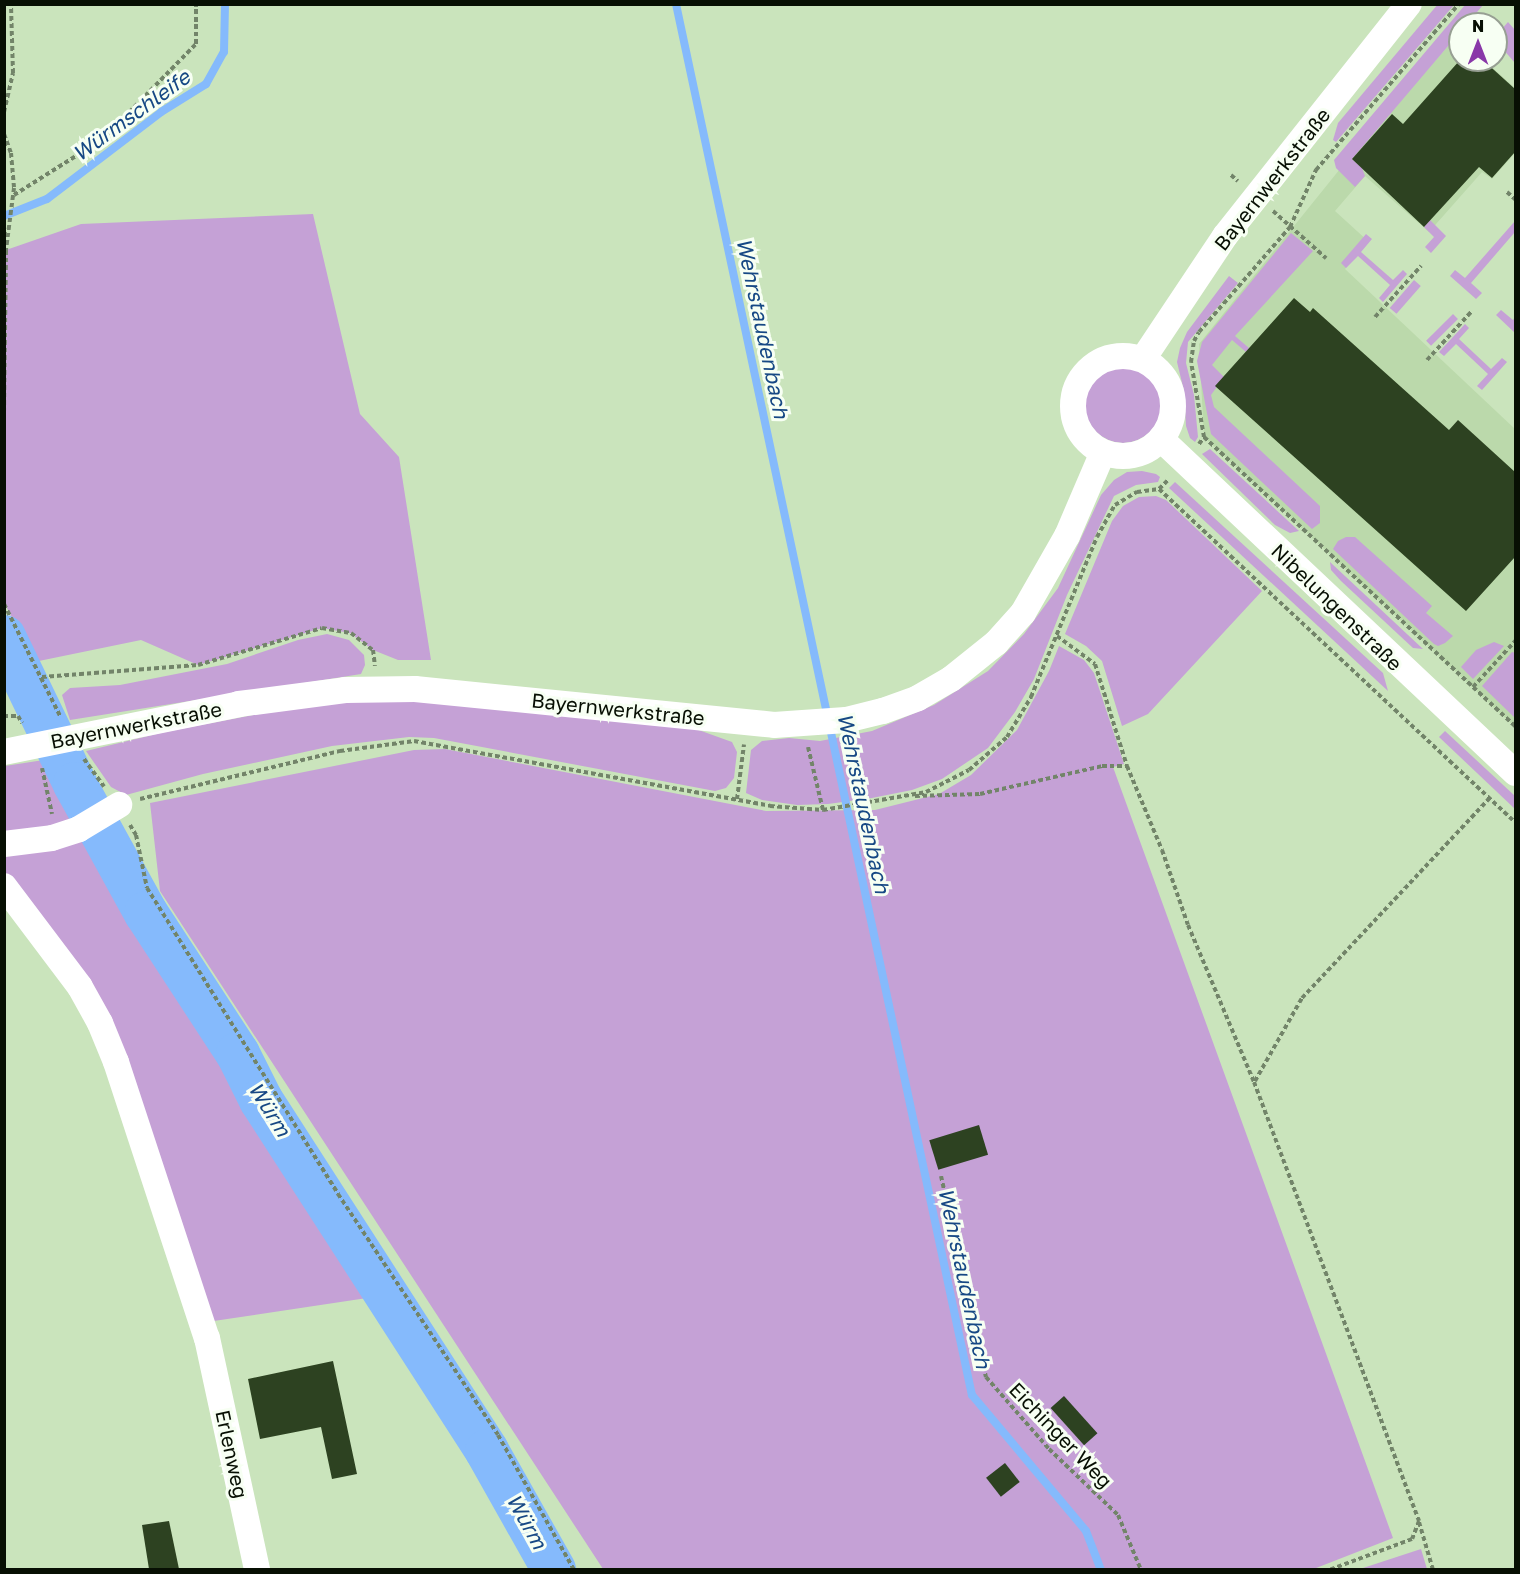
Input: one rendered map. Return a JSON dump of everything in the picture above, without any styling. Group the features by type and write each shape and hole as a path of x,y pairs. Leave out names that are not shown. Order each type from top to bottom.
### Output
{"street":[{"name":"Bayernwerkstraße","path":"1143,359 1225,236 1409,4"},
{"path":"1126,355 1143,359 1157,368 1168,382 1173,399 1173,416 1161,440 1140,453 1123,456 1103,452 1092,446 1081,435 1074,420 1072,404 1075,388 1083,374 1095,363 1110,356 1126,355"},
{"name":"Nibelungenstraße","path":"1161,440 1515,773"},
{"name":"Bayernwerkstraße","path":"4,752 294,695 380,689 444,691 746,723 801,725 846,720 918,698 951,680 996,643 1023,613 1040,586 1067,536 1103,452"},
{"path":"4,844 52,838 79,829 113,808"},
{"name":"Erlenweg","path":"4,886 80,987 100,1023 116,1062 207,1338 257,1569"}],"path":[{"path":"4,112 13,74 11,4"},
{"path":"13,196 103,139 196,44 196,4"},
{"path":"1459,4 1316,170 1290,227 1194,341 1191,362 1204,437 1515,727"},
{"path":"4,134 11,153 13,196 6,250 4,418"},
{"path":"1231,175 1326,258"},
{"path":"1506,192 1515,200"},
{"path":"1375,316 1421,266"},
{"path":"1427,360 1471,312"},
{"path":"113,808 340,751 414,741 770,806 823,810 870,804 926,792 969,770 1007,737 1031,697 1058,636 1096,537 1115,505 1137,492 1159,489 1185,463 1204,437"},
{"path":"1159,489 1515,823"},
{"path":"4,604 64,725"},
{"path":"42,677 198,665 321,628 351,633 373,650 380,689"},
{"path":"1058,636 1095,663 1127,766 1162,850 1188,925 1254,1082 1419,1521 1434,1569"},
{"path":"1473,687 1515,640"},
{"path":"4,716 18,716 23,726"},
{"path":"737,800 746,723"},
{"path":"801,725 823,810"},
{"path":"80,751 113,808 136,835 147,888 338,1194 498,1436 574,1569"},
{"path":"41,764 50,796 53,821 52,838"},
{"path":"906,797 980,794 1102,766 1127,766"},
{"path":"1254,1082 1302,998 1489,799"},
{"name":"Eichinger Weg","path":"941,1176 986,1377 1049,1449 1118,1515 1141,1569"},
{"path":"1329,1569 1412,1539 1419,1521"}],"shaded area":[{"path":"1438,4 1454,5 1336,142 1333,140 1338,123"},
{"path":"1465,5 1483,5 1477,12 1459,12"},
{"path":"1508,22 1515,30 1515,63 1508,55"},
{"path":"1448,25 1448,46 1352,159 1362,168 1365,176 1355,187 1336,168 1334,160"},
{"path":"1448,46 1448,72 1497,72 1515,88 1515,153 1492,179 1482,172 1429,232 1365,176 1335,211 1369,242 1345,269 1515,429 1515,727 1204,437 1199,344 1344,164"},
{"path":"313,214 360,414 399,457 431,660 398,660 373,650 350,633 322,628 198,665 141,640 34,662 5,604 6,250 81,224"},
{"path":"1430,220 1446,236 1431,253 1425,247 1434,237 1424,227"},
{"path":"1515,221 1515,232 1471,283 1482,293 1476,299 1450,276 1455,270 1465,278"},
{"path":"1291,233 1313,251 1235,336 1249,348 1246,352 1232,340 1212,365 1224,377 1211,395 1214,407 1320,506 1320,523 1312,529 1211,434 1197,361 1202,342"},
{"path":"1366,234 1372,239 1361,252 1393,280 1403,270 1407,274 1383,302 1379,298 1390,285 1358,256 1346,268 1341,263"},
{"path":"1229,276 1238,283 1188,342 1186,363 1194,395 1198,437 1195,442 1190,438 1186,426 1184,391 1177,362 1187,332"},
{"path":"1414,280 1421,286 1397,314 1390,308"},
{"path":"1501,310 1513,320 1515,317 1515,333 1496,315"},
{"path":"1453,314 1458,319 1431,346 1426,341"},
{"path":"1465,324 1469,328 1459,339 1491,369 1502,358 1507,362 1482,390 1477,386 1488,374 1456,344 1444,356 1439,352"},
{"path":"1123,367 1137,370 1150,378 1158,391 1161,405 1158,419 1150,432 1137,440 1123,443 1109,440 1096,432 1088,419 1085,405 1088,391 1096,378 1109,370"},
{"path":"1210,449 1299,531 1290,533 1275,525 1202,454"},
{"path":"1142,471 1156,474 1160,477 1158,482 1136,485 1114,496 1067,595 1034,679 1015,712 988,748 942,779 912,790 872,798 828,804 797,805 762,800 746,793 751,750 762,741 789,738 820,741 872,731 934,705 988,671 1024,634 1058,588 1101,495 1114,480 1127,472"},
{"path":"1175,482 1383,673 1388,691 1169,488"},
{"path":"1156,496 1166,500 1262,591 1148,714 1122,726 1102,661 1086,646 1065,634 1112,521 1123,506 1139,497"},
{"path":"1346,537 1355,537 1432,606 1426,613 1453,636 1438,646 1434,644 1333,549 1338,541"},
{"path":"1330,562 1423,649 1413,648 1341,581 1331,570"},
{"path":"327,634 349,640 364,655 365,665 361,674 70,720 62,695 70,688 120,685 227,664 298,640"},
{"path":"1494,642 1504,646 1473,679 1461,667 1476,650"},
{"path":"1059,646 1084,660 1094,673 1124,764 1113,767 1393,1538 1311,1570 603,1569 160,891 150,803 414,750 445,749 766,811 875,810 939,794 971,775 1017,730 1049,671"},
{"path":"1512,652 1516,653 1515,718 1482,686"},
{"path":"348,701 415,701 693,728 732,742 737,752 734,778 726,788 715,791 434,738 409,737 332,746 203,774 126,795 111,787 86,751 165,732 285,709"},
{"path":"1445,731 1515,796 1515,809 1439,737"},
{"path":"76,755 107,803 76,821 5,834 5,766"},
{"path":"84,834 367,1298 207,1322 109,1025 5,876 5,852"},
{"path":"1421,1549 1427,1569 1360,1569"}],"building":[{"path":"1449,72 1496,72 1515,89 1515,152 1492,178 1479,167 1424,227 1352,159 1392,114 1403,124"},
{"path":"1294,298 1310,312 1313,308 1449,430 1458,420 1515,472 1515,557 1466,611 1215,386"},
{"path":"979,1125 988,1155 938,1170 929,1140"},
{"path":"333,1361 357,1474 332,1479 321,1427 260,1439 248,1379"},
{"path":"1064,1396 1097,1433 1084,1445 1051,1408"},
{"path":"1005,1463 1020,1482 1001,1497 986,1478"},
{"path":"169,1521 179,1569 149,1569 142,1525"}],"waterway":[{"name":"Würmschleife","path":"4,216 47,199 161,112 206,84 224,52 225,4"},
{"name":"Wehrstaudenbach","path":"676,4 972,1395 1086,1531 1101,1570"},
{"name":"Würm","path":"4,637 75,784 146,913 238,1054 261,1100 487,1451 554,1570"}]}
